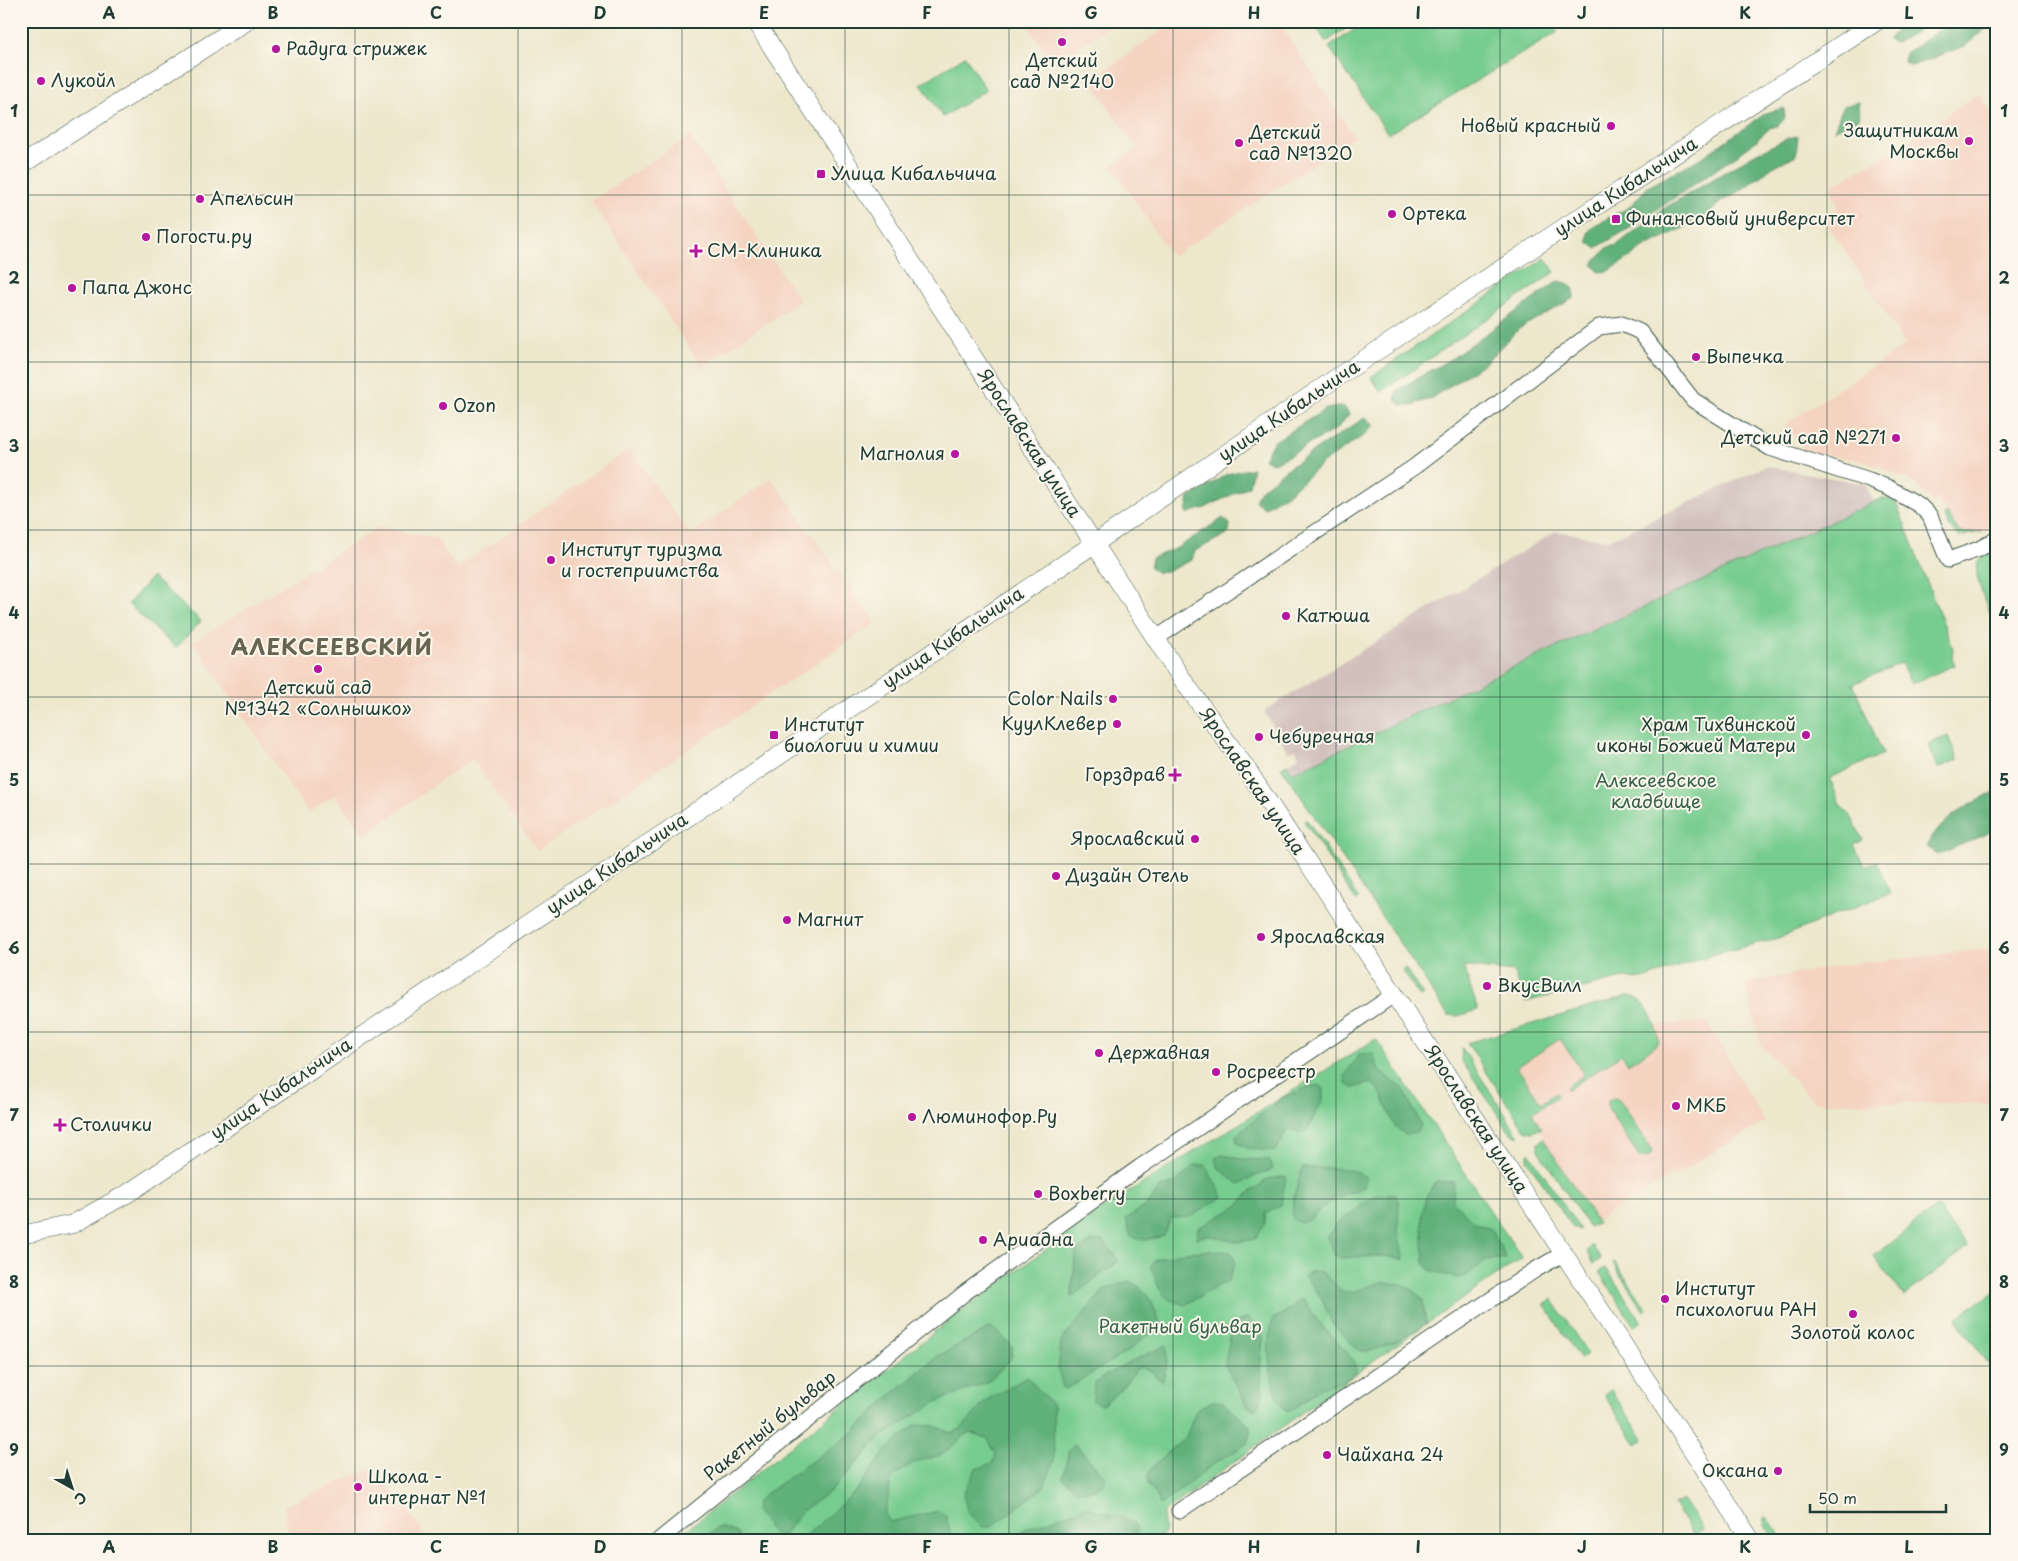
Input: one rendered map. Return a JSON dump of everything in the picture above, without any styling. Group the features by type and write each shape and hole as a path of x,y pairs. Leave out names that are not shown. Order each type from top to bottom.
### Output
{"street":[{"path":"21,165 248,21"},
{"name":"Ярославская улица","path":"755,21 1155,639 1248,771 1751,1540"},
{"name":"улица Кибальчича","path":"21,1235 73,1224 130,1192 1094,544 1345,372 1878,21"},
{"path":"1155,639 1414,467 1599,327 1622,324 1640,332 1693,400 1770,448 1869,480 1889,488 1919,505 1930,516 1948,560 1978,549 1997,539"},
{"name":"Ракетный бульвар","path":"659,1540 974,1287 1132,1173 1394,994"},
{"path":"1179,1511 1535,1270 1564,1254"}],"shaded area":[{"name":"Детский сад №2140","path":"1025,21 1117,21 1052,63"},
{"name":"Детский сад №1320","path":"1175,21 1278,21 1354,137 1172,257 1112,166 1136,149 1091,80"},
{"path":"1979,93 1992,112 1997,110 1997,523 1981,532 1960,533 1938,499 1932,502 1913,482 1868,462 1805,452 1785,424 1906,345 1823,217 1839,207 1830,187 1895,150"},
{"name":"СМ-Клиника","path":"690,136 800,301 702,367 591,201"},
{"path":"629,449 690,535 771,478 876,623 537,851 472,759 364,835 335,795 308,813 193,642 379,527 436,538 457,568"},
{"path":"1766,466 1865,484 1874,502 1487,679 1292,773 1287,764 1299,757 1296,749 1288,752 1264,711 1556,531 1609,540"},
{"path":"1997,948 1997,1104 1814,1102 1761,1045 1745,983 1851,964"},
{"path":"1707,1022 1765,1122 1596,1221 1488,1049 1604,1027"},
{"name":"Школа - интернат №1","path":"373,1467 430,1540 289,1540 284,1506"}],"green space":[{"path":"1312,21 1357,21 1326,42"},
{"path":"1367,21 1547,21 1558,32 1388,134 1329,47"},
{"path":"1904,21 1935,21 1896,43 1888,40"},
{"path":"1952,21 1995,21 1965,46 1912,66 1904,62 1906,53"},
{"path":"965,56 986,90 943,117 921,84"},
{"path":"1859,102 1860,118 1834,130 1843,106"},
{"path":"1784,108 1785,118 1779,125 1770,128 1749,147 1630,228 1596,248 1588,242 1588,232 1595,225 1628,208 1648,187 1704,156 1766,113"},
{"path":"1798,136 1796,155 1773,167 1733,196 1723,200 1703,219 1650,244 1609,271 1599,272 1593,264 1608,247 1617,245 1663,209 1753,155 1788,138"},
{"path":"1545,258 1555,272 1381,392 1371,377"},
{"path":"1558,281 1567,283 1574,289 1574,298 1520,328 1486,362 1430,399 1412,405 1402,405 1395,399 1397,390 1454,357"},
{"path":"1344,406 1349,414 1338,428 1281,460 1273,463 1264,459 1273,442 1326,409"},
{"path":"1366,417 1374,425 1366,434 1323,463 1290,492 1264,508 1255,501 1260,490 1288,468"},
{"path":"1253,468 1249,486 1205,508 1186,514 1189,498 1227,474"},
{"name":"Алексеевское кладбище","path":"1883,498 1895,500 1953,648 1952,659 1955,665 1911,684 1901,663 1853,684 1883,754 1830,778 1840,805 1852,818 1863,840 1854,845 1865,867 1877,861 1890,893 1778,938 1711,955 1643,979 1623,978 1525,1002 1514,972 1463,966 1478,1010 1458,1016 1448,1015 1281,767 1287,764 1292,773 1487,679"},
{"path":"1947,513 1960,533 1981,532 1959,537 1950,527 1944,515"},
{"path":"1223,518 1230,524 1229,533 1195,551 1192,560 1166,572 1157,573 1150,567 1152,558 1177,548"},
{"path":"1997,548 1997,629 1979,585 1977,568 1978,562 1982,557"},
{"path":"152,577 201,621 176,648 128,604"},
{"path":"1948,736 1958,760 1938,768 1928,744"},
{"path":"1997,792 1997,829 1938,855 1926,847 1932,837 1956,813 1975,801"},
{"path":"1307,820 1359,899 1356,901 1304,821"},
{"path":"1405,968 1423,995 1420,997 1402,970"},
{"path":"1628,996 1638,999 1645,1006 1656,1029 1658,1044 1628,1064 1622,1054 1567,1090 1566,1087 1584,1075 1560,1039 1517,1067 1541,1103 1556,1093 1558,1096 1532,1113 1541,1128 1533,1132 1525,1130 1467,1043"},
{"name":"Ракетный бульвар","path":"1376,1039 1522,1258 1386,1352 1163,1513 1165,1533 1155,1540 674,1540 953,1317 1103,1208"},
{"path":"1462,1048 1519,1136 1513,1135 1509,1131 1461,1060"},
{"path":"1373,1053 1379,1071 1403,1088 1421,1125 1416,1133 1405,1135 1395,1126 1379,1089 1371,1083 1353,1088 1346,1084 1345,1075 1359,1055"},
{"path":"1311,1086 1321,1086 1323,1099 1308,1129 1304,1133 1290,1129 1284,1135 1275,1151 1250,1149 1237,1143 1236,1135 1282,1098"},
{"path":"1614,1098 1620,1100 1652,1150 1651,1155 1645,1159 1639,1157 1608,1109 1608,1101"},
{"path":"1543,1138 1597,1223 1589,1227 1538,1150 1538,1143"},
{"path":"1529,1152 1580,1230 1573,1228 1527,1160"},
{"path":"1223,1155 1241,1159 1269,1160 1272,1169 1238,1184 1218,1167 1215,1158"},
{"path":"1195,1165 1205,1165 1223,1197 1190,1217 1171,1218 1164,1236 1145,1240 1131,1237 1126,1219 1149,1204 1158,1189 1175,1183"},
{"path":"1302,1168 1344,1169 1367,1178 1364,1187 1330,1201 1310,1219 1301,1223 1293,1219 1292,1213"},
{"path":"1286,1176 1281,1205 1265,1214 1265,1223 1255,1239 1236,1242 1207,1235 1197,1238 1198,1228 1238,1206 1247,1195 1268,1179"},
{"path":"1436,1181 1454,1182 1453,1201 1473,1222 1491,1229 1506,1258 1487,1260 1465,1276 1456,1278 1430,1270 1424,1263 1422,1216 1426,1197"},
{"path":"1377,1194 1396,1195 1399,1204 1398,1232 1404,1260 1386,1256 1341,1258 1333,1254 1327,1236 1339,1222"},
{"path":"1937,1207 1968,1247 1904,1296 1873,1256"},
{"path":"1092,1241 1102,1241 1115,1254 1118,1262 1071,1297 1076,1251"},
{"path":"1592,1245 1601,1259 1593,1264 1587,1252"},
{"path":"1225,1250 1233,1254 1235,1263 1229,1280 1185,1305 1165,1296 1159,1288 1151,1267 1156,1259 1185,1252"},
{"path":"1615,1262 1647,1309 1644,1311 1613,1263"},
{"path":"1606,1268 1641,1321 1634,1326 1599,1272"},
{"path":"1312,1271 1322,1272 1342,1291 1353,1292 1381,1282 1401,1284 1409,1287 1423,1300 1426,1324 1393,1343 1367,1352 1358,1350 1332,1323 1321,1297 1304,1276"},
{"path":"1129,1281 1141,1288 1145,1293 1156,1311 1160,1324 1131,1349 1066,1389 1063,1387 1058,1369 1061,1341 1104,1290"},
{"path":"1997,1290 1997,1361 1989,1366 1956,1318"},
{"path":"1302,1298 1317,1320 1355,1362 1356,1371 1350,1378 1322,1387 1291,1411 1284,1410 1275,1389 1270,1366 1270,1330 1273,1319 1289,1310"},
{"path":"1552,1299 1588,1354 1580,1359 1544,1304"},
{"path":"1248,1318 1262,1330 1263,1339 1260,1368 1263,1396 1255,1410 1247,1406 1225,1365 1230,1337 1239,1321"},
{"path":"990,1328 999,1333 1012,1346 1012,1356 987,1382 936,1402 881,1437 832,1490 802,1511 781,1538 773,1533 756,1511 757,1502 764,1495 852,1433 893,1393 938,1356"},
{"path":"1167,1345 1167,1364 1162,1382 1148,1369 1139,1367 1120,1390 1102,1405 1093,1401 1094,1383 1125,1364"},
{"path":"1027,1377 1053,1405 1054,1461 1044,1487 991,1527 982,1527 968,1513 963,1495 976,1469 993,1463 996,1454 987,1438 969,1432 942,1455 915,1462 892,1477 885,1514 890,1522 938,1511 946,1516 952,1540 801,1540 856,1491 887,1450 915,1425 934,1426 952,1433 961,1429 987,1400"},
{"path":"1611,1390 1644,1439 1636,1444 1604,1395"},
{"path":"1213,1401 1222,1402 1249,1425 1251,1434 1248,1443 1215,1463 1161,1505 1148,1484 1148,1475 1152,1467 1186,1437 1196,1410"},
{"path":"1075,1444 1106,1478 1097,1488 1077,1491 1063,1478 1069,1450"},
{"path":"1683,1499 1703,1530 1695,1536 1674,1505"},
{"path":"1086,1507 1130,1520 1136,1526 1136,1536 1133,1540 1011,1540 1025,1529"},
{"path":"1767,1515 1783,1540 1774,1540 1764,1525"},
{"path":"719,1527 737,1533 740,1540 700,1540"}],"place":[{"name":"Детский сад №2140","path":"1062,42"},
{"name":"Радуга стрижек","path":"276,49"},
{"name":"Лукойл","path":"41,81"},
{"name":"Новый красный","path":"1611,126"},
{"name":"Защитникам Москвы","path":"1969,141"},
{"name":"Детский сад №1320","path":"1239,143"},
{"name":"Улица Кибальчича","path":"821,174"},
{"name":"Апельсин","path":"200,199"},
{"name":"Ортека","path":"1392,214"},
{"name":"Финансовый университет","path":"1616,219"},
{"name":"Погости.ру","path":"146,237"},
{"name":"СМ-Клиника","path":"696,251"},
{"name":"Папа Джонс","path":"72,288"},
{"name":"Выпечка","path":"1696,357"},
{"name":"Ozon","path":"443,406"},
{"name":"Детский сад №271","path":"1896,438"},
{"name":"Магнолия","path":"955,454"},
{"name":"Институт туризма и гостеприимства","path":"551,560"},
{"name":"Катюша","path":"1286,616"},
{"name":"Детский сад №1342 «Солнышко»","path":"318,669"},
{"name":"Color Nails","path":"1113,699"},
{"name":"КуулКлевер","path":"1117,724"},
{"name":"Институт биологии и химии","path":"774,735"},
{"name":"Храм Тихвинской иконы Божией Матери","path":"1806,735"},
{"name":"Чебуречная","path":"1259,737"},
{"name":"Горздрав","path":"1175,775"},
{"name":"Ярославский","path":"1195,839"},
{"name":"Дизайн Отель","path":"1056,876"},
{"name":"Магнит","path":"787,920"},
{"name":"Ярославская","path":"1261,937"},
{"name":"ВкусВилл","path":"1487,986"},
{"name":"Державная","path":"1099,1053"},
{"name":"Росреестр","path":"1216,1072"},
{"name":"МКБ","path":"1676,1106"},
{"name":"Люминофор.Ру","path":"912,1117"},
{"name":"Столички","path":"60,1125"},
{"name":"Boxberry","path":"1038,1194"},
{"name":"Ариадна","path":"983,1240"},
{"name":"Институт психологии РАН","path":"1665,1299"},
{"name":"Золотой колос","path":"1853,1314"},
{"name":"Чайхана 24","path":"1327,1455"},
{"name":"Оксана","path":"1778,1471"},
{"name":"Школа - интернат №1","path":"358,1487"}],"district":[{"name":"АЛЕКСЕЕВСКИЙ","path":"332,647"}]}
